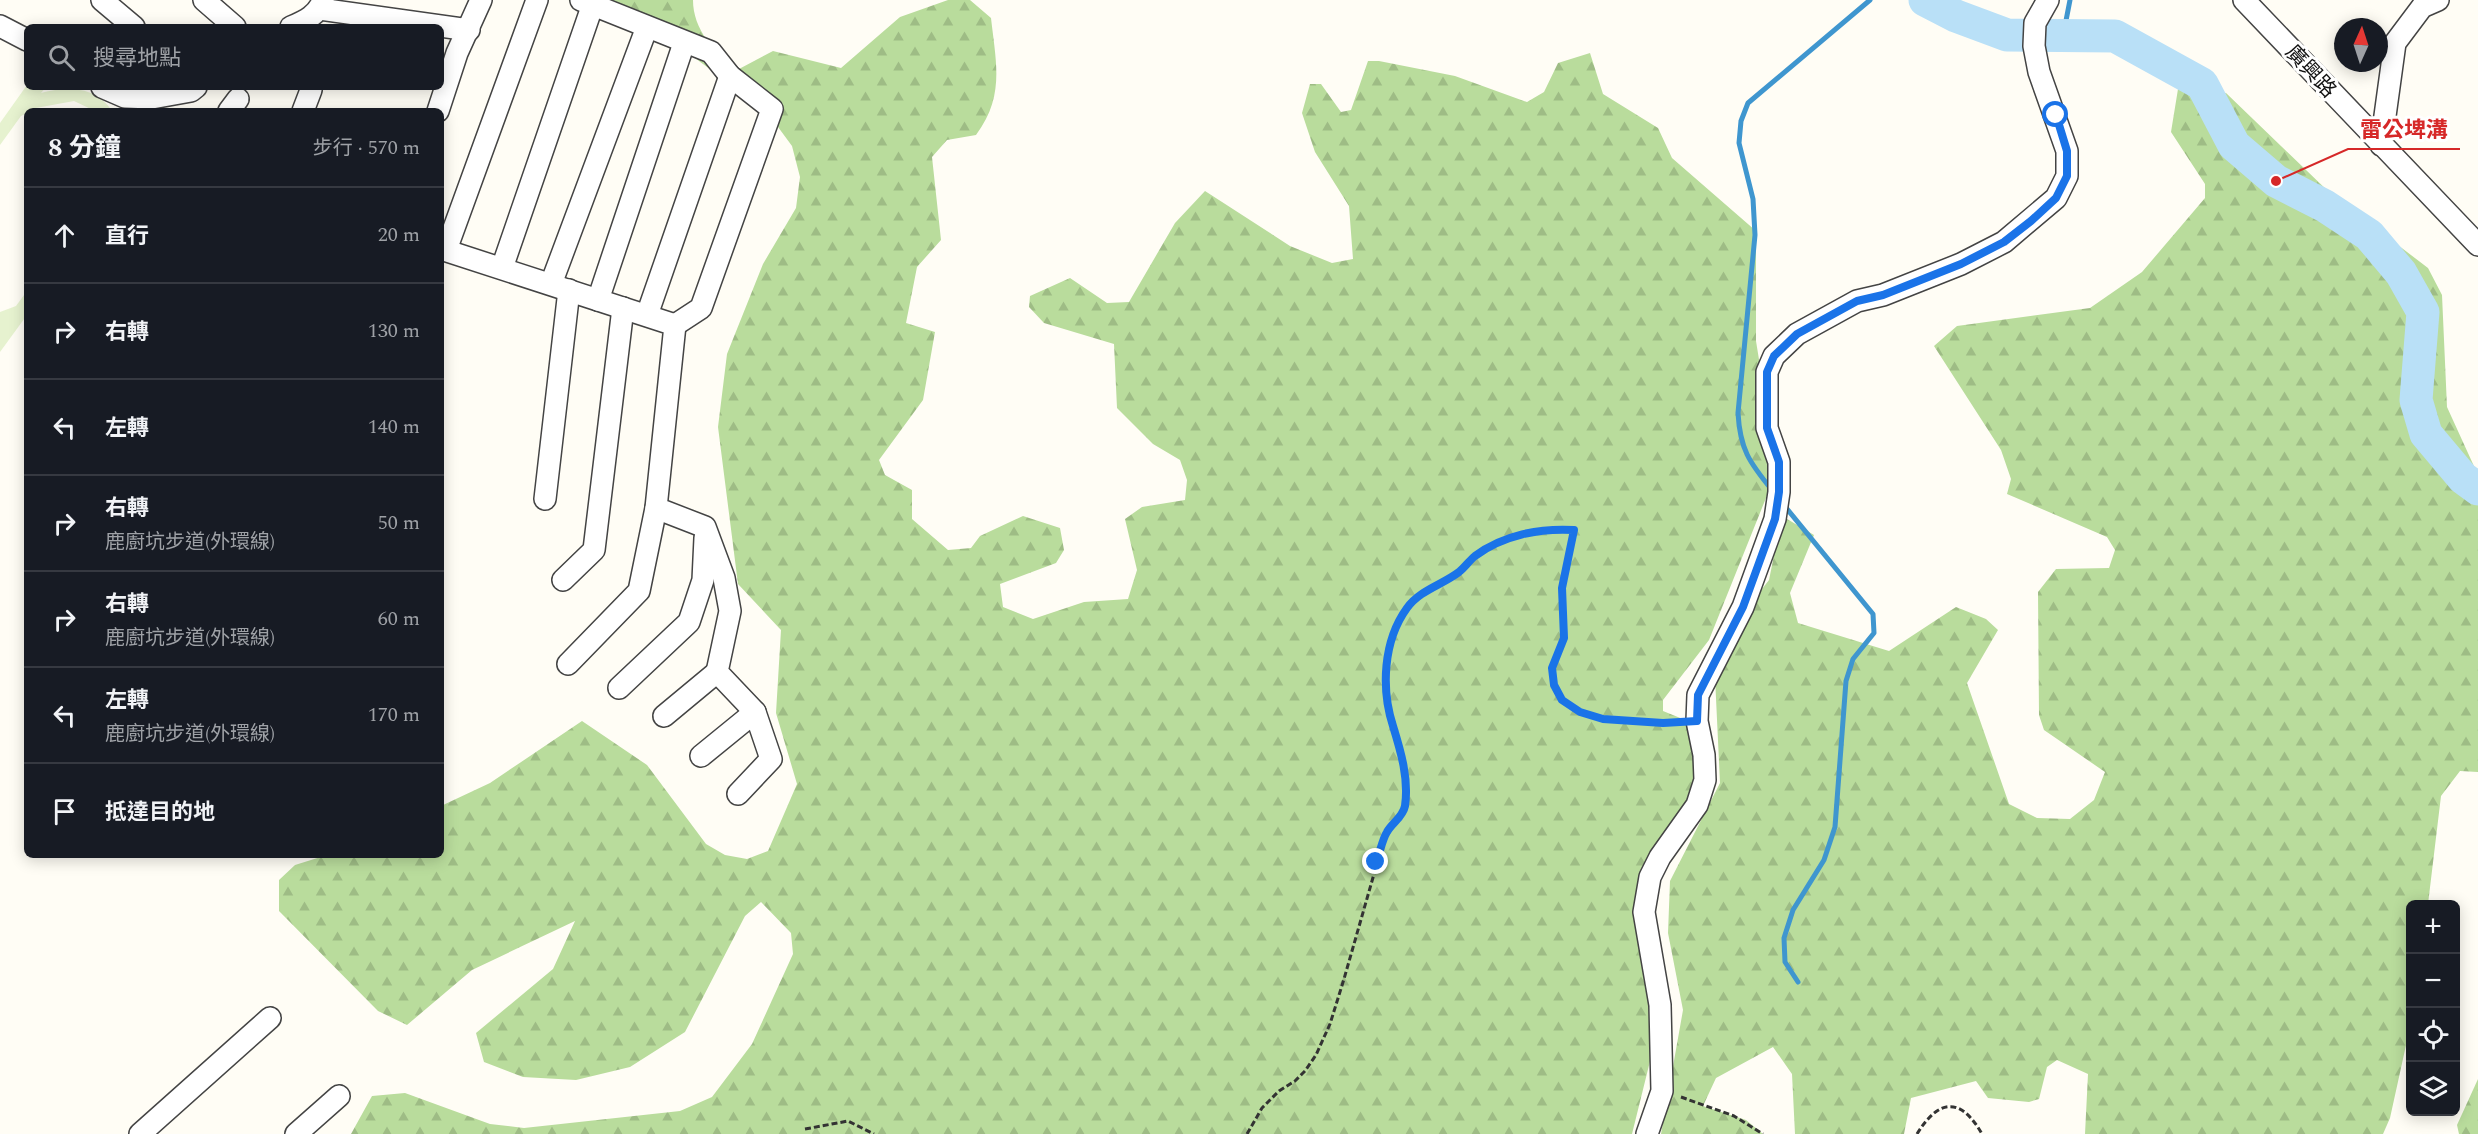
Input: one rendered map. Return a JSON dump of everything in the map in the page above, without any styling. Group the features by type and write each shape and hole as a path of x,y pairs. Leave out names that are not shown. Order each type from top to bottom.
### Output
{"street":[{"path":"102,0 130,24"},
{"path":"204,0 231,24"},
{"path":"439,108 457,53 481,0"},
{"path":"444,246 537,0"},
{"path":"1647,1134 1662,1091 1660,1005 1644,912 1650,877 1660,857 1697,805 1705,780 1704,755 1697,721 1698,695 1743,607 1776,513 1779,462 1767,428 1767,372 1774,356 1797,334 1857,301 1883,295 1961,264 2004,242 2056,198 2067,176 2067,151 2039,72 2034,46 2036,23 2048,0"},
{"name":"廣興路","path":"2244,0 2478,244"},
{"path":"2381,145 2396,44 2422,7 2438,0"},
{"path":"502,268 587,2 711,52 730,76 772,109 701,308 675,325"},
{"path":"298,24 305,21 322,5 434,24"},
{"path":"0,26 24,38"},
{"path":"444,26 469,30"},
{"path":"545,499 560,287 647,27"},
{"path":"598,300 684,43"},
{"path":"647,315 730,76"},
{"path":"109,90 125,97 152,98 192,94"},
{"path":"304,108 311,90"},
{"path":"444,249 675,325"},
{"path":"563,580 594,550 623,308"},
{"path":"568,664 639,591 656,508 675,325"},
{"path":"656,508 705,527 724,578 730,611 717,672 664,716"},
{"path":"619,688 688,622 703,580 705,527"},
{"path":"717,672 755,712 771,759 738,794"},
{"path":"701,756 755,712"},
{"path":"140,1134 270,1018"},
{"path":"296,1134 339,1096"}],"path":[{"path":"1247,1134 1262,1108 1305,1071 1316,1055 1330,1024 1386,832 1404,810 1406,792 1400,747 1387,700 1387,661 1392,635 1407,607 1426,590 1458,573 1476,556 1500,542 1551,529 1574,530 1562,588 1564,638 1552,668 1554,685 1562,700 1580,712 1603,719 1663,723 1697,721"},
{"path":"1662,1091 1734,1116 1763,1134"},
{"path":"1917,1134 1943,1107 1953,1106 1965,1111 1982,1134"},
{"path":"805,1129 848,1121 874,1134"}],"green space":[{"path":"568,0 693,0 697,21 707,40 721,56 739,69 773,51 841,68 900,17 948,0 970,0 991,18 996,79 991,107 976,135 947,140 932,157 941,240 917,267 906,323 935,332 923,400 879,460 885,475 912,490 912,519 948,550 971,548 980,536 1023,516 1060,528 1064,550 1056,563 1000,584 1003,607 1033,619 1084,602 1128,599 1137,570 1125,519 1142,507 1185,500 1187,480 1180,460 1153,444 1117,408 1114,344 1044,323 1029,307 1030,296 1070,278 1107,303 1129,302 1175,223 1205,191 1290,246 1332,263 1353,259 1349,206 1315,152 1302,113 1310,84 1321,84 1341,112 1351,110 1368,61 1379,61 1455,76 1527,102 1544,92 1558,63 1590,53 1603,94 1658,128 1672,158 1756,231 1756,341 1773,446 1772,483 1709,640 1663,700 1663,711 1700,726 1705,771 1651,864 1656,1037 1632,1134 351,1134 372,1096 405,1093 490,1124 524,1128 680,1111 712,1097 752,1044 793,954 791,933 761,902 745,916 685,1032 630,1067 576,1080 523,1077 484,1062 476,1033 553,969 575,921 472,970 407,1025 378,1011 279,911 279,880 295,865 317,858 444,858 444,805 490,783 582,721 647,765 706,844 725,855 747,859 768,851 797,784 776,713 781,630 738,584 718,427 727,354 763,264 796,208 800,177 792,146 767,112 647,22"},
{"path":"24,89 44,90 41,93 56,90 81,90 98,97 109,108 89,108 74,101 24,108 24,114 0,145 0,123"},
{"path":"2178,89 2226,93 2331,194 2428,268 2442,295 2447,407 2478,475 2478,772 2460,771 2441,796 2428,900 2406,900 2406,1045 2390,1118 2383,1134 2085,1134 2088,1074 2057,1060 2047,1067 2039,1099 2029,1102 1988,1098 1976,1081 1911,1098 1904,1134 1795,1134 1792,1074 1773,1047 1716,1078 1703,1106 1746,1120 1763,1134 1661,1134 1683,1010 1668,933 1670,881 1720,783 1715,677 1734,625 1769,580 1782,516 1814,535 1790,593 1798,623 1889,651 1956,607 1986,619 1998,630 1967,683 2009,804 2037,818 2070,819 2094,800 2105,772 2044,730 2039,715 2038,592 2056,569 2109,568 2115,550 2107,537 2007,494 2011,479 2001,450 1934,346 1957,326 2090,308 2142,272 2205,198 2205,184 2171,132"},
{"path":"24,295 24,319 0,352 0,312 16,306"},
{"path":"2478,1079 2478,1134 2459,1134 2457,1125"}],"waterway":[{"path":"1772,490 1747,455 1739,425 1738,413 1755,235 1753,199 1739,143 1741,121 1748,103 1870,0"},
{"path":"1925,0 1956,16 2007,35 2115,36 2202,84 2234,145 2276,181 2325,206 2369,235 2401,273 2423,312 2416,400 2426,434 2463,478 2478,489"},
{"path":"2063,36 2070,0"},
{"path":"1783,504 1873,614 1874,633 1853,659 1846,681 1835,827 1824,860 1793,910 1784,938 1785,962 1798,982"}],"place":[{"name":"雷公埤溝","path":"2276,181"}],"route":[{"path":"1376,862 1386,832 1404,810 1405,775 1387,700 1387,661 1392,635 1407,607 1426,590 1458,573 1476,556 1500,542 1551,529 1574,530 1562,588 1561,610 1564,638 1560,653 1552,668 1554,685 1562,700 1580,712 1603,719 1663,723 1697,721 1698,695 1743,607 1775,519 1779,492 1779,462 1767,428 1767,372 1774,356 1797,334 1857,301 1883,295 1961,264 2004,242 2031,221 2056,198 2067,176 2067,151 2056,115"}]}
